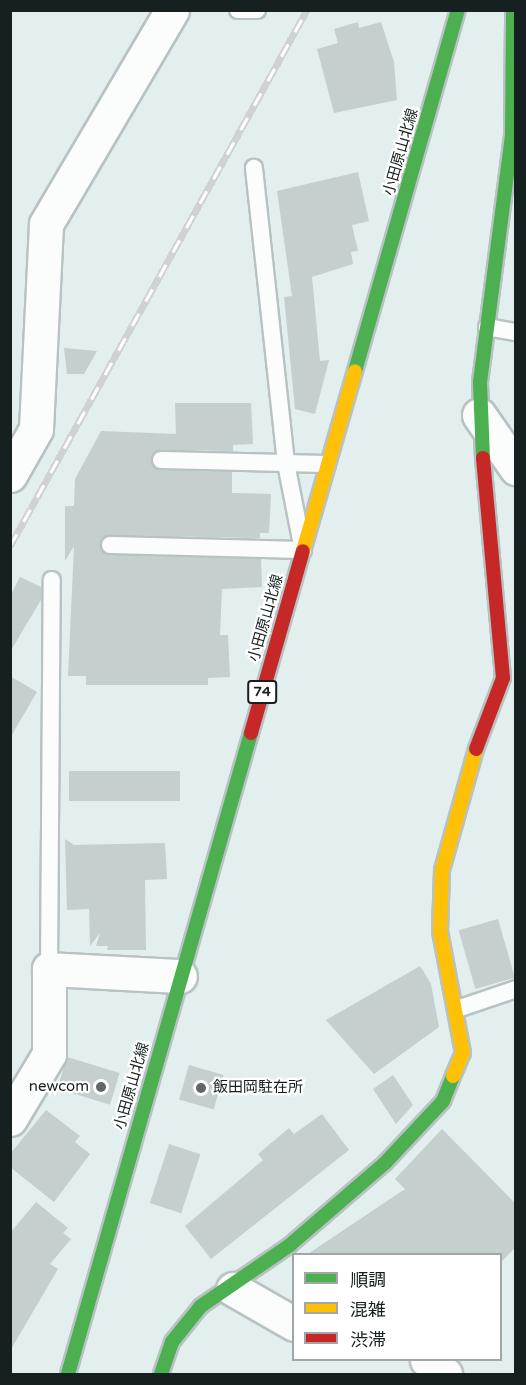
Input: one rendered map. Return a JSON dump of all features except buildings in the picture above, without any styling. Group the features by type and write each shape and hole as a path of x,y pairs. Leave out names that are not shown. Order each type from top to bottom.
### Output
{"street":[{"path":"10,475 36,429 45,224 172,10"},
{"name":"小田原山北線","path":"68,1374 458,10"},
{"path":"161,1374 172,1342 201,1306 233,1289 385,1163 443,1101 463,1053 457,1009 440,932 442,870 463,781 503,678 479,415 487,327 514,136 513,10"},
{"path":"479,415 516,468"},
{"path":"10,1119 49,1054 49,969 180,976"},
{"path":"233,1289 292,1323"},
{"path":"430,1361 446,1374"}],"lane":[{"path":"238,10 257,10"},
{"path":"110,545 303,550 286,463 254,168"},
{"path":"487,327 516,332"},
{"path":"161,460 327,464"},
{"path":"49,969 52,580"},
{"path":"457,1009 516,989"}],"railway":[{"path":"10,546 307,10"}],"traffic: fast":[{"path":"355,371 458,10"},
{"path":"483,458 480,382 512,136 513,10"},
{"path":"68,1374 251,733"},
{"path":"161,1374 172,1342 201,1306 290,1245 385,1163 443,1101 453,1076"}],"traffic: slow":[{"path":"303,551 355,371"},
{"path":"453,1076 463,1053 440,931 442,870 476,749"}],"traffic: jam":[{"path":"476,749 503,678 483,458"},
{"path":"251,733 303,551"}],"place":[{"name":"newcom","path":"101,1087"},
{"name":"飯田岡駐在所","path":"201,1088"}]}
